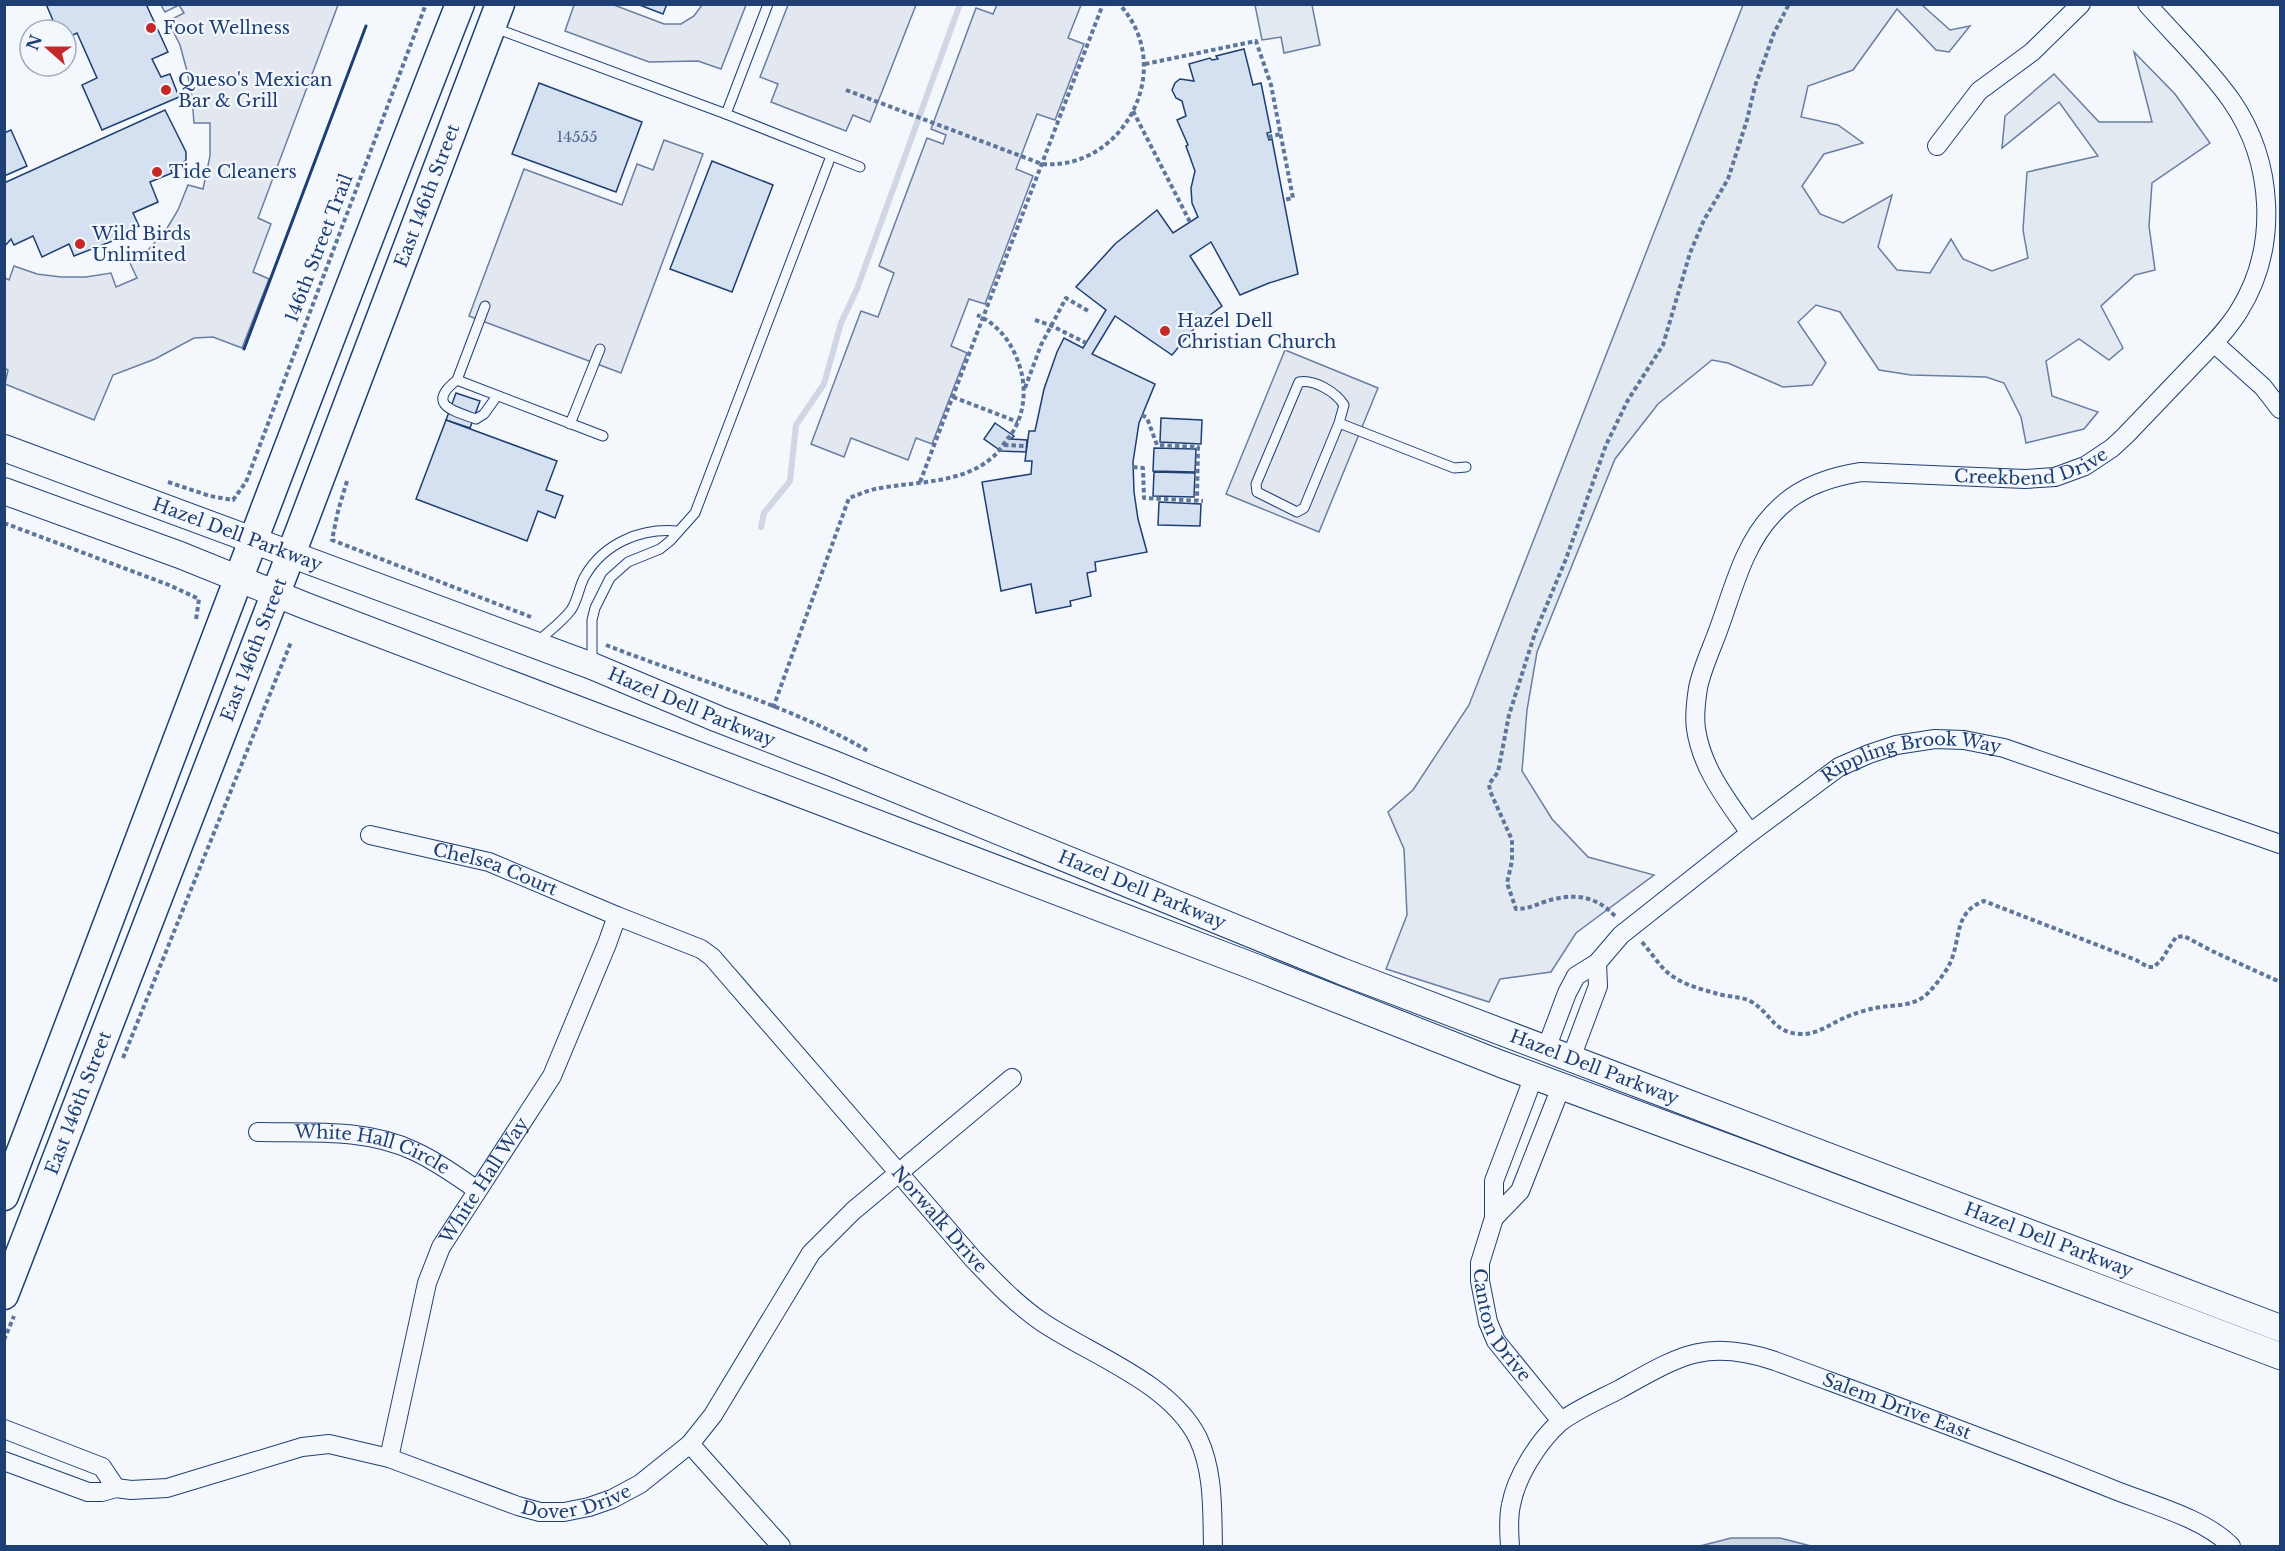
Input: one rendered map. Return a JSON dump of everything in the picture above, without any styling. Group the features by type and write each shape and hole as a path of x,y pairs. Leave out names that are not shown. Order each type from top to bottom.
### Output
{"main road":[{"name":"East 146th Street","path":"4,1196 240,579 253,539 460,4"},
{"name":"East 146th Street","path":"4,1295 276,593 495,16"},
{"name":"Hazel Dell Parkway","path":"4,448 592,666 1341,971 1540,1063"},
{"name":"Hazel Dell Parkway","path":"4,491 1255,967 1566,1072 2280,1328"},
{"name":"Hazel Dell Parkway","path":"1566,1072 1756,1158 2280,1356"}],"street":[{"path":"1937,146 1979,91 2032,52 2081,4"},
{"name":"Creekbend Drive","path":"1750,832 1718,788 1706,766 1698,737 1696,709 1701,676 1745,558 1754,539 1772,514 1809,487 1837,476 1861,472 2025,479 2048,478 2085,466 2112,448 2214,343 2239,312 2256,276 2273,198 2246,127 2232,103 2214,79 2147,4"},
{"path":"2214,343 2263,387 2280,409"},
{"name":"Rippling Brook Way","path":"1540,1063 1567,993 1576,976 1597,963 1611,945 1629,929 1750,832 1821,779 1853,760 1896,745 1948,739 1985,743 2280,844"},
{"name":"Chelsea Court","path":"370,835 489,862 617,916"},
{"name":"Norwalk Drive","path":"617,916 701,949 712,957 1012,1301 1043,1323 1150,1387 1184,1415 1198,1439 1208,1467 1212,1496 1213,1546"},
{"name":"White Hall Way","path":"389,1458 427,1283 441,1247 552,1076 617,916"},
{"path":"1566,1072 1598,986 1597,963"},
{"name":"Canton Drive","path":"1540,1063 1494,1181 1494,1218 1480,1263 1481,1291 1488,1322 1496,1341 1561,1422"},
{"name":"Canton Drive","path":"1494,1218 1520,1191 1566,1072"},
{"name":"Dover Drive","path":"4,1461 88,1492 102,1492 116,1488 148,1490 167,1488 302,1447 329,1444 389,1458 540,1512 564,1512 589,1508 640,1484 690,1444 713,1415 811,1253 853,1211 1012,1078"},
{"name":"White Hall Circle","path":"258,1132 332,1133 376,1138 414,1150 477,1190"},
{"name":"Salem Drive East","path":"1510,1546 1511,1504 1523,1471 1543,1440 1561,1422 1670,1361 1721,1349 1749,1352 2059,1468 2198,1523 2231,1546"},
{"path":"4,1429 102,1467 116,1488"},
{"path":"690,1444 781,1546"}],"lane":[{"path":"726,114 768,4"},
{"path":"495,16 726,114 860,167"},
{"path":"592,666 592,620 605,587 618,569 628,562 660,549 670,541 695,513 831,156"},
{"path":"485,306 457,380 451,385 443,399 447,409 476,419 484,414 497,396"},
{"path":"570,424 600,349"},
{"path":"457,380 603,436"},
{"path":"1308,381 1339,397 1344,405 1339,423 1304,508 1297,512 1257,492 1256,484 1299,382 1308,381"},
{"path":"1339,423 1454,468 1466,467"},
{"path":"534,645 571,610 590,568 612,547 649,531 677,531"}],"path":[{"name":"146th Street Trail","path":"233,500 246,482 426,4"},
{"path":"920,482 1103,4"},
{"path":"846,90 1042,164 1068,162 1107,144 1121,130 1133,111 1145,75 1145,54 1139,34 1128,14 1119,4"},
{"path":"1789,4 1774,33 1755,86 1747,120 1728,178 1704,220 1690,253 1664,345 1628,400 1606,445 1569,550 1535,633 1509,715 1498,772 1490,784 1490,791 1512,840 1512,861 1507,883 1516,909 1525,909 1570,895 1592,900 1610,910 1647,947 1662,968 1672,976 1692,987 1749,1000 1767,1013 1773,1024 1800,1035 1815,1033 1847,1016 1875,1008 1909,1005 1924,996 1951,961 1966,913 1972,905 1984,901 2148,966 2154,967 2176,937 2184,936 2280,982"},
{"path":"1145,64 1256,41 1271,85 1293,198 1284,200"},
{"path":"1133,111 1190,222"},
{"path":"1268,137 1281,134"},
{"path":"1024,389 1050,325 1066,298 1090,312"},
{"path":"773,708 849,498 873,489 951,478 979,466 996,454 1018,422 1024,400 1024,389 1018,359 1006,338 977,315"},
{"path":"1035,320 1086,343"},
{"path":"953,397 1018,422"},
{"path":"1142,415 1147,418 1157,446 1198,447 1197,500"},
{"path":"1003,445 1026,446"},
{"path":"1133,466 1143,468 1144,498 1203,501"},
{"path":"4,523 158,581 199,599"},
{"path":"332,540 535,619"},
{"path":"607,645 758,701"}],"shaded area":[{"path":"161,5 179,5 165,12"},
{"path":"179,5 338,5 258,218 271,224 253,272 269,279 242,348 213,337 194,338 155,359 113,375 94,420 5,384 8,370 4,368 5,278 9,280 14,266 37,274 61,277 86,277 111,273 116,287 137,278 130,263 149,249 166,230 178,210 188,185 203,189 210,156 210,123 194,123 187,71 180,45 168,21 184,13"},
{"path":"574,5 614,5 664,24 681,24 694,16 702,5 746,5 721,69 698,61 649,62 565,31"},
{"path":"788,5 916,5 870,122 853,115 846,131 771,102 778,84 760,77"},
{"path":"997,5 1081,5 1068,38 1084,44 1055,120 1037,114 1016,169 1033,176 985,304 969,299 951,346 967,353 932,444 916,438 908,460 851,438 844,457 811,444 861,311 878,317 894,273 879,266 927,138 943,144 946,135 931,129 976,8 993,14"},
{"path":"1255,5 1312,5 1320,45 1284,53 1281,37 1262,40"},
{"path":"1743,5 1922,5 1950,30 1970,26 1949,52 1936,50 1897,9 1853,70 1808,86 1801,117 1838,125 1863,143 1824,154 1802,186 1820,214 1843,223 1892,195 1878,247 1897,270 1930,273 1951,239 1963,259 1992,271 2028,258 2023,230 2027,172 2098,156 2059,102 2002,148 2005,116 2054,74 2099,122 2152,122 2134,52 2175,94 2210,143 2152,183 2149,226 2155,270 2135,275 2101,306 2123,348 2109,360 2079,339 2046,361 2052,396 2098,412 2084,429 2026,443 2021,417 2004,383 1986,377 1911,375 1879,370 1840,312 1816,305 1798,322 1826,363 1812,385 1783,387 1728,363 1712,360 1658,404 1615,459 1537,652 1527,710 1522,771 1552,819 1588,857 1654,875 1576,933 1551,972 1500,979 1489,1002 1386,969 1407,915 1404,849 1388,812 1413,790 1469,705"},
{"path":"664,140 703,154 621,373 469,316 524,169 622,205 637,164 653,170"},
{"path":"1285,350 1378,388 1319,532 1226,494"},
{"path":"1731,1538 1780,1538 1811,1546 1700,1546"}],"building":[{"path":"46,4 146,4 168,52 152,59 161,77 170,74 179,97 102,130 82,85 97,78 78,35 78,18 52,18"},
{"path":"637,4 667,4 663,14"},
{"name":"Hazel Dell Christian Church","path":"1244,49 1253,85 1261,83 1271,132 1267,133 1269,140 1272,139 1298,274 1240,295 1211,242 1190,256 1222,306 1197,325 1172,355 1115,316 1092,354 1155,384 1139,423 1133,462 1138,519 1147,552 1095,562 1096,571 1087,573 1091,596 1070,601 1071,606 1036,613 1031,584 1001,591 982,482 1031,474 1032,461 1025,461 1029,431 1035,431 1044,389 1057,352 1064,338 1083,348 1106,310 1076,287 1115,244 1157,210 1173,233 1198,217 1192,203 1191,188 1195,171 1186,146 1188,145 1177,120 1186,116 1182,101 1176,98 1172,90 1180,79 1194,81 1189,64 1210,58 1218,59 1216,56"},
{"path":"539,83 642,122 616,192 512,154"},
{"path":"165,110 186,152 186,160 178,168 170,167 172,173 150,182 158,202 133,213 139,226 121,234 123,237 74,256 69,244 42,257 33,236 14,245 11,239 4,247 4,183"},
{"path":"11,130 27,166 4,176 4,133"},
{"path":"712,161 773,185 732,292 670,269"},
{"path":"456,393 480,401 470,428 446,420"},
{"path":"1161,418 1202,420 1201,444 1160,442"},
{"path":"446,420 557,461 546,490 563,496 555,518 538,511 527,541 416,499"},
{"path":"995,423 1014,436 1011,439 1027,440 1026,452 1001,451 984,439"},
{"path":"1154,448 1196,449 1195,472 1153,471"},
{"path":"1154,472 1195,473 1194,497 1153,496"},
{"path":"1159,502 1201,504 1200,526 1158,525"}],"waterway":[{"path":"761,527 764,513 790,481 796,425 824,384 841,323 857,289 960,4"}],"wall":[{"path":"244,349 366,26"}],"place":[{"name":"Foot Wellness","path":"151,28"},
{"name":"Queso's Mexican Bar & Grill","path":"166,90"},
{"name":"Tide Cleaners","path":"157,172"},
{"name":"Wild Birds Unlimited","path":"80,244"},
{"name":"Hazel Dell Christian Church","path":"1165,331"}]}
